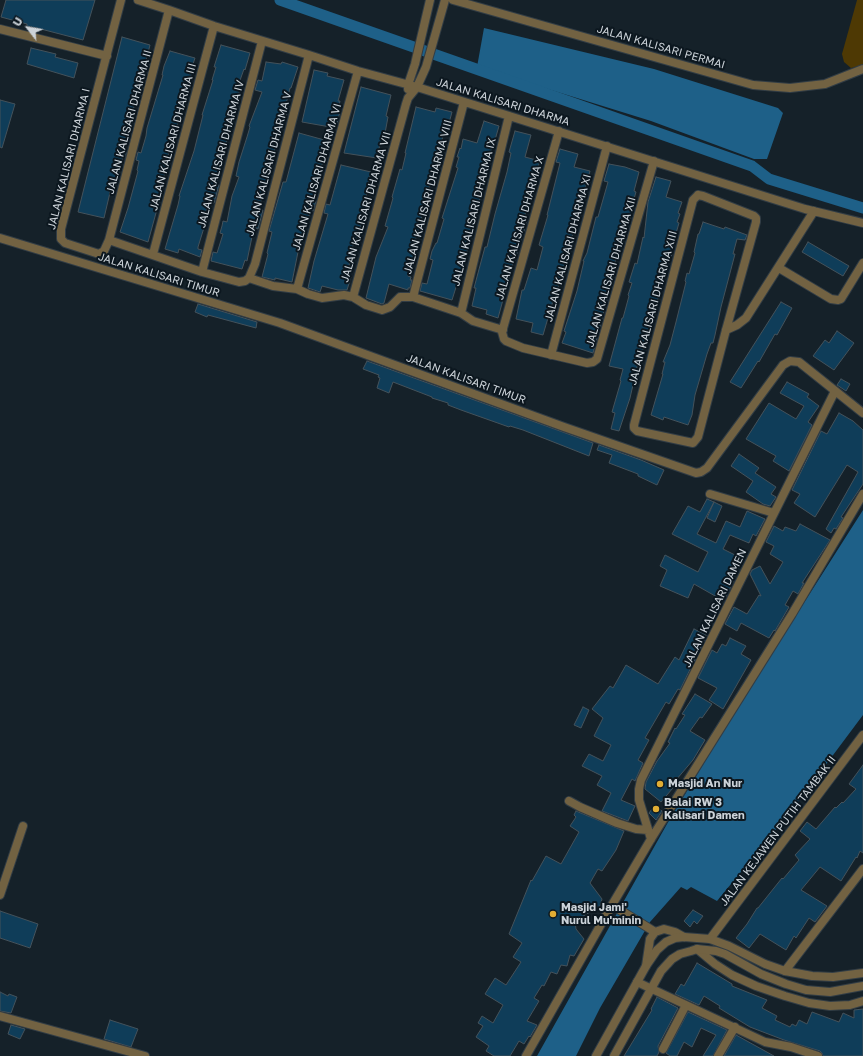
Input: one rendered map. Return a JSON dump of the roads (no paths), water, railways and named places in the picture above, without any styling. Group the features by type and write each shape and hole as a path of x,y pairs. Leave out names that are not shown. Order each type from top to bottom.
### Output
{"street":[{"name":"JALAN KALISARI DHARMA I","path":"109,240 104,251 99,254 65,243 61,239 60,234 121,0"},
{"name":"JALAN KALISARI DHARMA","path":"138,0 214,26 358,71 417,87 814,211 863,223"},
{"name":"JALAN KALISARI DHARMA VII","path":"413,297 402,297 386,309 382,310 366,305 353,297 408,98 408,85 415,64 430,0"},
{"name":"JALAN KALISARI DHARMA VII","path":"408,98 417,87 426,67 445,0"},
{"name":"JALAN KALISARI PERMAI","path":"453,0 753,85 790,88 825,84 863,69"},
{"name":"JALAN KALISARI DHARMA II","path":"109,240 169,10"},
{"name":"JALAN KALISARI DHARMA III","path":"153,254 214,26"},
{"path":"0,29 107,56"},
{"name":"JALAN KALISARI DHARMA IV","path":"202,272 262,41"},
{"name":"JALAN KALISARI DHARMA V","path":"249,278 255,264 309,55"},
{"name":"JALAN KALISARI DHARMA VI","path":"297,289 358,71"},
{"name":"JALAN KALISARI DHARMA VIII","path":"413,297 464,102"},
{"name":"JALAN KALISARI DHARMA IX","path":"461,313 510,116"},
{"name":"JALAN KALISARI DHARMA X","path":"503,330 559,131"},
{"name":"JALAN KALISARI DHARMA XI","path":"551,355 607,146"},
{"name":"JALAN KALISARI DHARMA XII","path":"503,330 504,339 511,344 523,348 590,363 597,358 654,161"},
{"name":"JALAN KALISARI DHARMA XIII","path":"698,195 756,218 726,330 696,441 691,443 635,430 634,422 693,200 698,195"},
{"path":"726,330 737,325 746,318 814,211"},
{"name":"JALAN KALISARI TIMUR","path":"0,238 280,323 696,473 707,468 783,365 790,361 799,362 863,413"},
{"path":"109,240 202,272 239,282 245,281 249,278 273,286 297,289 322,298 344,295 353,297"},
{"path":"778,268 831,299 838,300 842,299 863,263"},
{"path":"413,297 461,313 472,321 503,330"},
{"name":"JALAN KALISARI DAMEN","path":"651,839 639,800 641,780 835,391"},
{"path":"710,494 774,513"},
{"path":"526,1056 614,906 651,839 788,620 863,494"},
{"name":"JALAN KEJAWEN PUTIH TAMBAK II","path":"710,939 863,736"},
{"path":"569,801 617,823 636,829 648,830"},
{"path":"0,895 23,826"},
{"path":"785,971 863,869"},
{"path":"614,906 652,930 668,930 684,937"},
{"path":"646,966 652,930"},
{"path":"596,1056 646,966 657,950 666,942 675,938 684,937 710,939 729,946 765,964 785,971 812,976 833,977 863,973"},
{"path":"614,1056 661,971 672,959 680,954 697,949 725,954 761,974 806,990 830,992 863,986"},
{"path":"697,949 715,964 732,975 756,986 785,996 809,1003 830,1006 850,1005 863,1001"},
{"path":"637,982 765,1042 790,1047 818,1056"},
{"path":"662,1049 686,1005"},
{"path":"0,1016 145,1056"},
{"path":"718,1056 735,1027"}],"water":[{"path":"484,28 654,69 778,108 783,113 767,159 754,159 651,121 477,67"},
{"path":"863,510 863,715 795,806 717,901 691,887 687,890 681,887 650,922 600,1008 576,1056 537,1056 667,824 744,697"}],"waterway":[{"path":"280,0 752,166 769,179 863,208"}],"place":[{"name":"Masjid An Nur","path":"660,784"},
{"name":"Balai RW 3 Kalisari Damen","path":"656,809"},
{"name":"Masjid Jami' Nurul Mu'minin","path":"553,914"}]}
